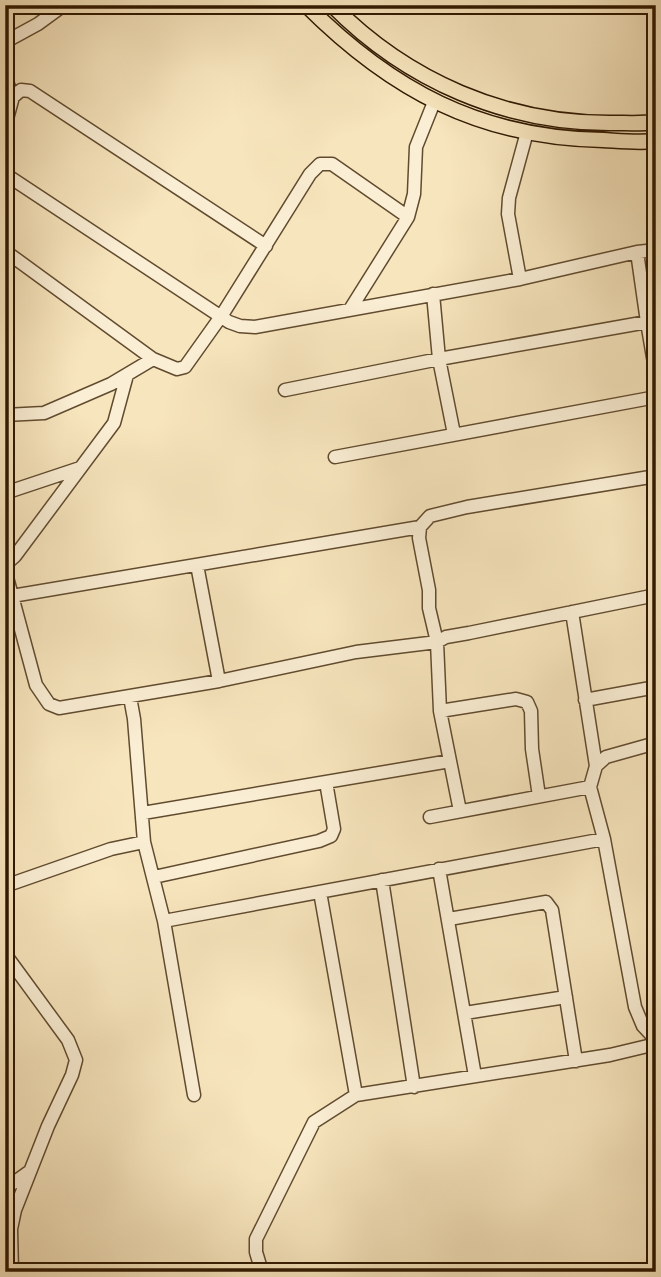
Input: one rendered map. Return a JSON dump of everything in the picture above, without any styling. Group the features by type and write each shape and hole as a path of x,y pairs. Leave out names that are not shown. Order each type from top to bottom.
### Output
{"main road":[{"path":"306,5 335,35 381,71 434,102 483,122 577,140 656,141"},
{"path":"332,5 348,21 391,53 448,89 491,105 532,116 581,123 656,122"},
{"path":"601,140 602,123"}],"street":[{"path":"5,42 38,24 64,5"},
{"path":"602,5 656,7"},
{"path":"5,78 13,97"},
{"path":"5,126 13,97 21,90 30,91 266,246"},
{"path":"352,308 408,218 414,194 416,147 434,102"},
{"path":"520,279 508,214 509,198 527,132"},
{"path":"5,251 153,359 177,369 185,367 222,315 310,174 320,164 332,164 408,218"},
{"path":"5,174 229,322 240,326 256,327 520,279 656,250"},
{"path":"637,252 656,375"},
{"path":"433,294 439,359 454,434"},
{"path":"285,390 439,359 559,340 648,322"},
{"path":"5,415 44,413 127,375 153,359"},
{"path":"127,375 114,423 5,568 36,685 49,704 59,708 130,697 356,652 437,642 458,633 656,595"},
{"path":"335,457 656,397"},
{"path":"5,493 80,468"},
{"path":"460,811 440,711 437,642 430,620 429,590 419,538 420,527 430,516 467,507 656,476"},
{"path":"12,596 420,527"},
{"path":"197,565 219,681"},
{"path":"262,1272 256,1252 256,1239 314,1122 356,1095 576,1061 656,1042 643,1026 635,1007 604,839 590,787 596,766 572,612"},
{"path":"586,700 656,687"},
{"path":"130,697 144,842 164,921 194,1095"},
{"path":"440,711 516,699 527,702 531,711 532,749 538,796"},
{"path":"596,766 606,757 656,743"},
{"path":"143,813 450,761"},
{"path":"154,877 319,841 331,836 334,829 326,782"},
{"path":"430,817 590,787"},
{"path":"164,921 604,839"},
{"path":"5,886 111,849 144,842"},
{"path":"439,869 475,1076"},
{"path":"382,880 414,1087"},
{"path":"320,892 356,1095"},
{"path":"449,919 546,902 552,910 576,1061"},
{"path":"5,954 68,1040 76,1060 15,1210 11,1229 12,1272"},
{"path":"465,1013 566,997"},
{"path":"5,1188 30,1171"}]}
